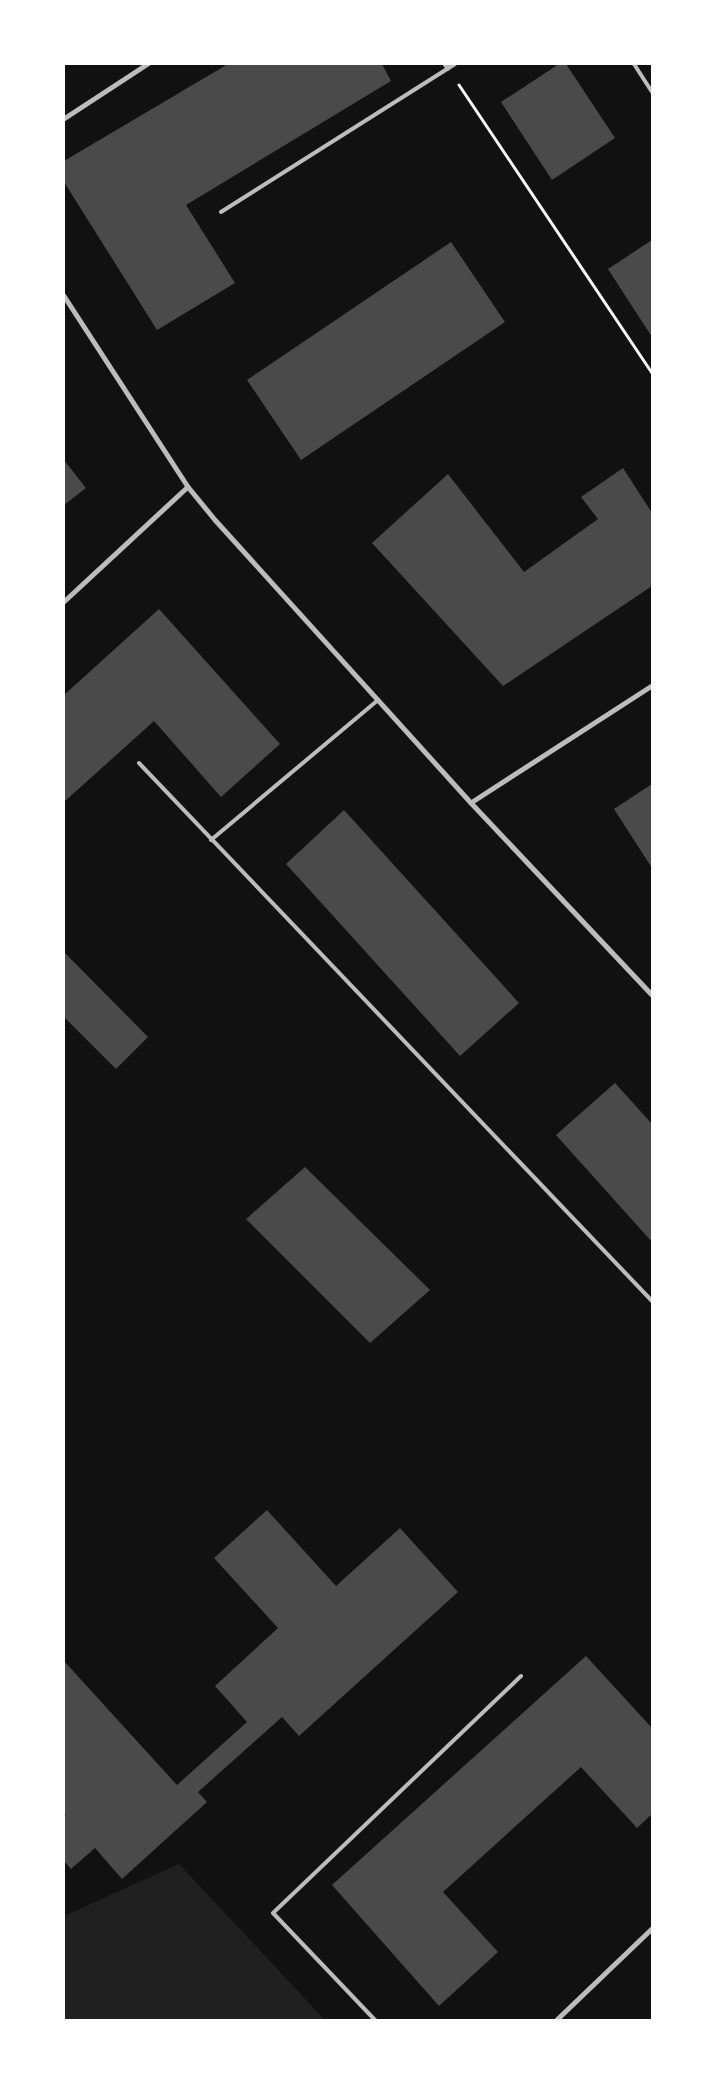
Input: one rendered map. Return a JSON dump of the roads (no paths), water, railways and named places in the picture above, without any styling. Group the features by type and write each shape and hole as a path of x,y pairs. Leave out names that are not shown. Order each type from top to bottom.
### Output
{"street":[{"path":"64,119 148,64"},
{"path":"64,296 188,486 215,520 471,803 652,995"},
{"path":"64,602 188,486"},
{"path":"471,803 652,686"},
{"path":"557,2020 652,1929"}],"lane":[{"path":"221,212 446,66 455,64"},
{"path":"634,64 652,92"},
{"path":"212,840 378,700"},
{"path":"138,763 652,1301"},
{"path":"375,2020 273,1913 521,1676"}]}
